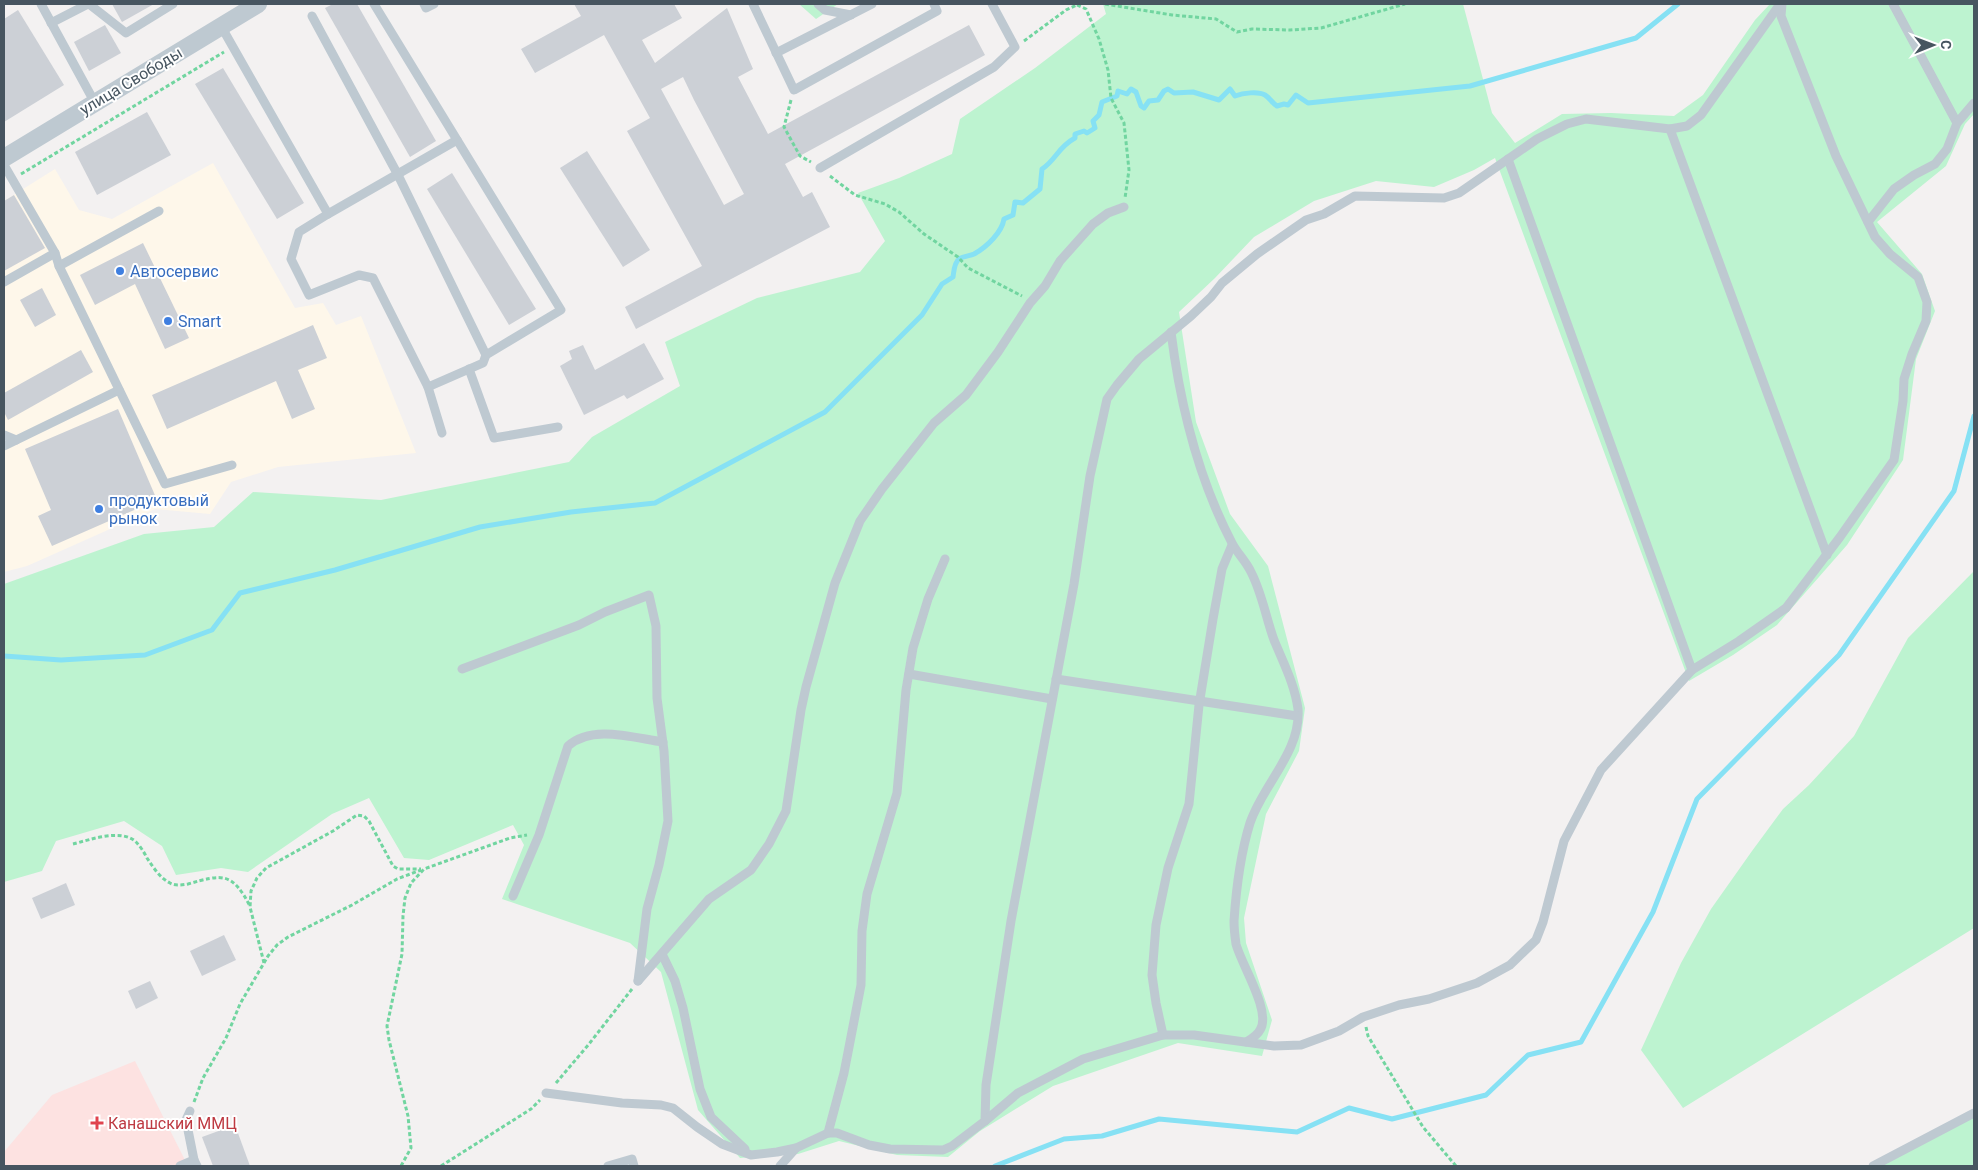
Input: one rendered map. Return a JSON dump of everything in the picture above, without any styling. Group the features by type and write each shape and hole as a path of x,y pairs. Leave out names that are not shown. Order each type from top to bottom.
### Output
{"street":[{"name":"улица Свободы","path":"4,158 258,4"}],"lane":[{"path":"41,4 95,102"},
{"path":"51,23 88,4 126,33 173,4"},
{"path":"374,4 561,310 486,355 483,363 428,387"},
{"path":"424,4 426,8 434,4"},
{"path":"753,4 794,90 937,11 934,4"},
{"path":"818,4 825,10 850,15"},
{"path":"776,53 872,4"},
{"path":"820,168 994,67 1015,47 992,4"},
{"path":"985,1122 986,1085 1011,921 1074,584 1090,476 1107,399 1139,359 1191,316 1211,297 1222,283 1257,254 1306,220 1324,214 1355,196 1444,198 1459,193 1537,139 1567,124 1586,119 1670,129 1687,126 1702,115 1781,4"},
{"path":"546,1093 622,1103 661,1105 673,1108 722,1144 751,1155 796,1148 828,1133 837,1133 869,1145 890,1149 943,1150 952,1146 985,1122 1018,1094 1083,1059 1163,1035 1194,1035 1274,1046 1301,1044 1339,1031 1363,1017 1400,1005 1429,999 1477,983 1510,965 1536,940 1543,922 1564,841 1601,770 1692,670 1739,641 1786,608 1827,555 1894,460 1903,401 1904,379 1912,354 1926,322 1927,302 1918,278 1890,254 1875,237 1832,147 1781,16 1781,4"},
{"path":"1893,4 1957,123"},
{"path":"312,16 398,175 486,355"},
{"path":"221,26 328,214"},
{"path":"1868,222 1894,189 1914,175 1935,164 1947,149 1957,123 1974,104"},
{"path":"1670,129 1827,555"},
{"path":"442,433 428,387 373,278 359,275 309,295 291,259 299,232 457,140"},
{"path":"1508,159 1692,670"},
{"path":"4,165 55,253 59,266 166,484 232,465"},
{"path":"462,669 649,596 656,626 657,698 663,742 668,821 659,865 647,908 638,981 708,899 751,870 770,844 786,811 800,710 835,583 860,521 882,489 934,423 966,395 998,352 1030,303 1045,286 1060,261 1093,224 1108,212 1124,207"},
{"path":"59,266 159,211"},
{"path":"4,282 55,253"},
{"path":"1171,332 1176,375 1202,472 1232,544 1250,570 1258,588 1265,614 1294,695 1297,716 1297,729 1290,749 1257,807 1250,823 1244,853 1234,923 1236,945 1255,991 1263,1020 1261,1030 1255,1037 1246,1042"},
{"path":"470,369 494,438 558,427"},
{"path":"4,446 119,390"},
{"path":"4,435 16,440"},
{"path":"1163,1035 1152,975 1156,925 1168,868 1189,804 1201,702 1218,588 1222,569 1232,544"},
{"path":"828,1133 844,1073 862,985 862,931 867,894 897,793 908,674 913,648 928,599 945,559"},
{"path":"908,674 1052,699"},
{"path":"1056,679 1297,716"},
{"path":"513,896 540,835 568,746 575,740 601,734 663,742"},
{"path":"662,954 675,981 683,1008 700,1089 711,1117 751,1155"},
{"path":"180,1166 196,1163 186,1120 190,1111"},
{"path":"1873,1166 1974,1113"},
{"path":"780,1166 796,1148"},
{"path":"608,1166 632,1159 634,1166"}],"path":[{"path":"1015,47 1066,10 1078,4 1086,9 1099,39 1108,70 1111,98 1124,123 1129,170 1124,207"},
{"path":"1105,4 1172,15 1216,19 1237,32 1252,29 1290,30 1321,28 1404,4"},
{"path":"12,180 233,47"},
{"path":"794,90 784,127 800,156 820,168 855,195 885,204 899,212 924,234 960,258 968,268 1018,294 1030,303"},
{"path":"250,907 251,892 257,878 266,868 333,831 357,815 364,816 369,821 393,866 398,869 424,869"},
{"path":"73,844 108,835 128,837 135,840 160,876 171,884 181,886 215,876 226,878 242,890 250,907 264,963"},
{"path":"190,1111 203,1078 226,1038 240,1004 277,945 288,937 352,905 397,879 510,838 524,835 540,835"},
{"path":"401,1166 411,1148 408,1116 389,1040 388,1026 402,954 405,898 411,883 424,869"},
{"path":"1363,1017 1368,1036 1407,1102 1423,1127 1456,1166"}],"shaded area":[{"path":"213,163 295,308 323,303 336,325 361,316 416,453 278,467 231,482 210,514 155,509 27,566 4,572 4,201 55,169 79,210 112,219"},
{"name":"Канашский ММЦ","path":"135,1061 188,1166 4,1166 4,1152 52,1095"}],"green space":[{"path":"799,4 838,4 816,19"},
{"path":"1103,4 1463,4 1492,113 1515,143 1562,114 1611,113 1674,116 1703,95 1755,20 1770,4 1974,4 1974,114 1965,124 1946,166 1877,222 1922,274 1935,311 1916,359 1903,460 1847,545 1777,625 1733,655 1689,681 1495,158 1474,170 1434,187 1376,181 1314,201 1254,237 1179,312 1196,422 1230,514 1268,566 1305,708 1299,751 1266,814 1244,918 1246,943 1272,1020 1262,1056 1178,1043 1053,1086 980,1131 948,1157 897,1155 839,1141 798,1154 740,1158 698,1110 661,972 630,943 502,899 524,845 513,825 429,860 404,858 369,798 332,814 248,872 221,868 176,875 162,846 124,821 56,841 42,871 4,882 4,584 144,534 214,527 253,492 381,500 569,462 592,437 680,386 665,342 757,298 860,272 885,241 858,193 899,178 952,154 960,119 1035,68 1106,14"},
{"path":"1974,571 1974,928 1683,1108 1641,1050 1681,963 1711,909 1783,809 1809,785 1854,736 1908,638"},
{"path":"1974,1116 1974,1166 1876,1166"}],"building":[{"path":"112,4 154,4 122,22"},
{"path":"333,4 357,4 436,141 410,157 325,8"},
{"path":"574,4 674,4 682,18 642,40 655,63 727,8 753,69 738,77 768,134 969,25 985,55 785,164 803,197 812,192 830,227 636,329 625,307 702,266 627,131 650,118 604,35 535,73 521,49 581,16","holes":["683,77 744,194 724,205 661,89"]},
{"path":"18,10 64,85 4,122 4,19"},
{"path":"105,25 121,53 89,71 74,42"},
{"path":"223,68 304,203 277,219 195,84"},
{"path":"147,112 171,155 97,195 75,152"},
{"path":"587,151 650,250 623,267 560,168"},
{"path":"452,173 536,309 509,325 427,189"},
{"path":"14,195 45,248 4,271 4,201"},
{"path":"143,243 189,338 165,349 135,284 95,305 80,275"},
{"path":"42,288 56,315 35,327 20,300"},
{"path":"313,325 327,358 298,370 315,409 292,419 276,381 167,429 152,395"},
{"path":"644,343 664,379 627,399 624,395 584,415 560,366 572,359 569,351 583,345 595,370"},
{"path":"81,350 93,372 8,420 4,412 4,393"},
{"path":"118,409 157,500 52,546 38,516 51,510 25,449"},
{"path":"66,883 75,905 41,919 32,898"},
{"path":"224,935 236,960 202,976 190,951"},
{"path":"150,981 158,998 136,1009 128,991"},
{"path":"235,1125 250,1166 213,1166 202,1137"}],"waterway":[{"path":"4,656 61,660 145,655 212,630 240,593 335,570 480,527 571,512 655,503 825,412 922,315 942,284 953,277 957,261 962,257 974,254 989,243 997,234 1004,219 1013,215 1015,202 1023,203 1040,189 1042,169 1051,162 1065,145 1075,138 1075,134 1084,131 1087,133 1095,128 1093,121 1099,115 1102,102 1117,96 1118,91 1127,94 1131,89 1136,92 1141,106 1144,108 1149,101 1158,100 1164,91 1168,89 1174,93 1193,92 1219,100 1230,89 1235,96 1246,93 1258,93 1267,96 1277,106 1288,105 1296,95 1308,103 1470,86 1636,38 1678,4"},
{"path":"995,1166 1064,1139 1102,1136 1159,1119 1297,1132 1349,1108 1392,1119 1486,1095 1528,1055 1581,1042 1653,912 1697,799 1839,655 1954,491 1974,416"}],"place":[{"name":"Автосервис","path":"120,271"},
{"name":"Smart","path":"168,321"},
{"name":"продуктовый рынок","path":"99,509"},
{"name":"Канашский ММЦ","path":"97,1123"}]}
